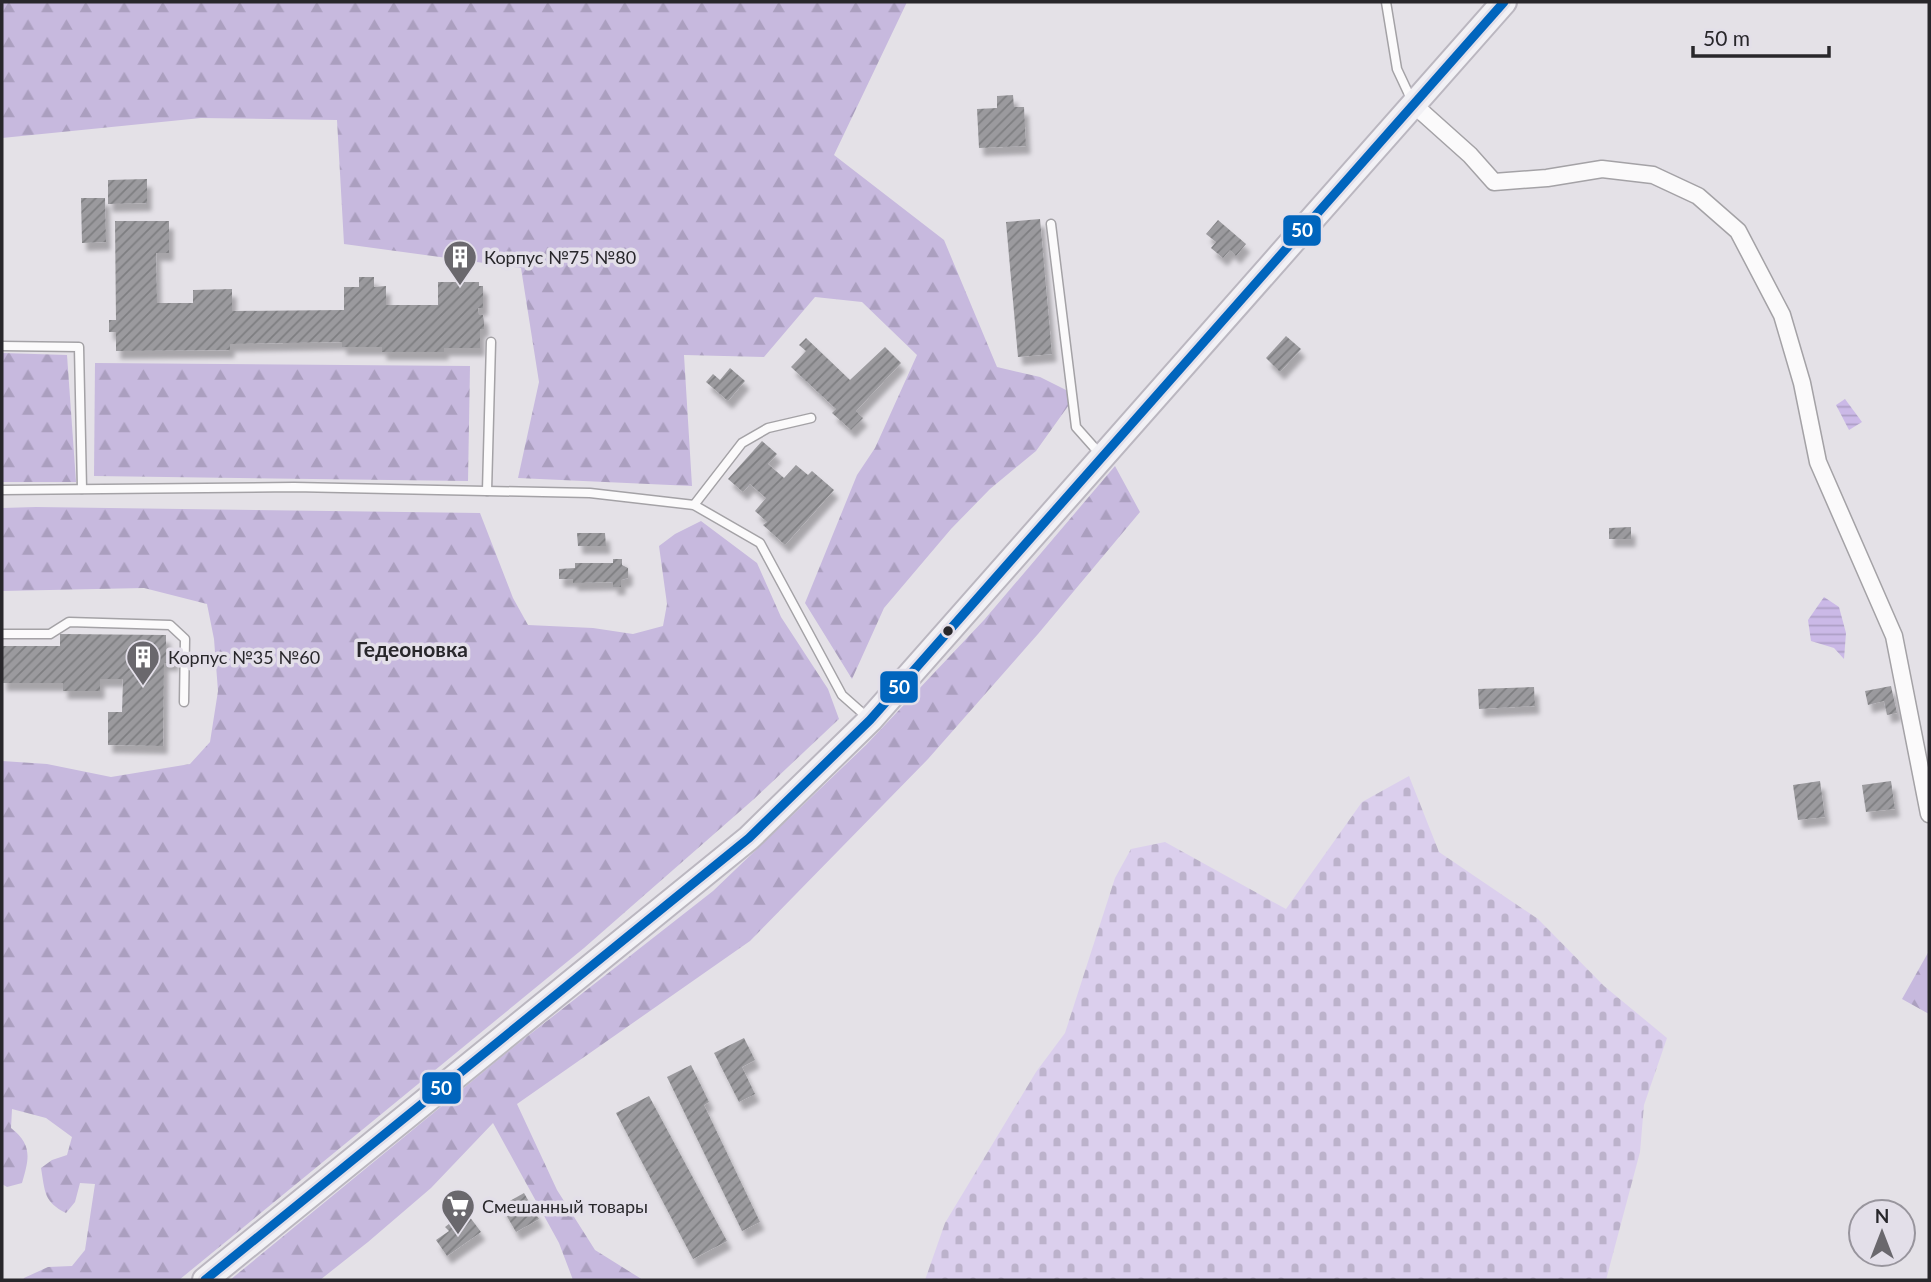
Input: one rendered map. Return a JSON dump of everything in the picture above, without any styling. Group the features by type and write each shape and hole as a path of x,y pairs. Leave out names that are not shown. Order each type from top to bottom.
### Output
{"main road":[{"path":"205,1280 749,838 870,720 1504,2"}],"street":[{"path":"1413,104 1470,155 1494,182 1547,178 1602,169 1653,175 1698,196 1738,231 1782,314 1802,383 1818,462 1894,636 1929,814"}],"lane":[{"path":"1386,2 1397,69 1413,104"},
{"path":"1051,224 1076,427 1102,456"},
{"path":"486,491 491,342"},
{"path":"2,346 79,347 82,489"},
{"path":"694,505 742,443 768,428 811,418"},
{"path":"2,490 294,487 590,493 694,505 760,543 842,695 870,720"},
{"path":"2,634 50,634 69,622 170,625 186,639 184,702"}],"green space":[{"path":"2,2 907,2 834,155 944,240 997,367 1040,377 1076,395 1036,451 990,489 951,529 884,608 852,679 805,603 857,475 875,448 917,355 862,302 815,297 764,357 684,355 692,486 518,478 539,382 521,268 344,244 337,120 201,118 2,138"},
{"path":"2,353 67,355 76,482 2,482"},
{"path":"95,363 470,366 468,481 94,476"},
{"path":"1115,466 1140,512 928,759 750,941 517,1104 557,1190 595,1250 643,1280 573,1280 559,1243 493,1123 431,1188 320,1280 230,1280 515,1046 713,891 866,745 984,620"},
{"path":"2,508 480,513 513,598 528,625 593,628 633,634 663,626 667,604 659,546 675,534 701,521 757,563 781,617 828,689 839,719 754,799 584,948 179,1280 23,1280 48,1267 72,1266 85,1250 95,1184 80,1183 75,1202 66,1213 53,1205 45,1190 41,1168 52,1160 67,1155 72,1137 46,1118 12,1109 11,1128 23,1140 27,1160 22,1183 7,1187 2,1184 2,761 47,764 111,777 190,764 210,742 218,691 214,639 207,604 144,588 2,591"},
{"path":"1409,776 1439,852 1538,919 1604,986 1667,1038 1644,1105 1640,1152 1606,1280 925,1280 945,1223 1036,1072 1065,1033 1115,878 1131,849 1165,842 1286,909 1362,802"},
{"path":"1929,951 1929,1014 1902,999"}],"shaded area":[{"path":"1845,399 1862,422 1849,430 1836,405"},
{"path":"1824,597 1839,607 1846,633 1844,659 1834,648 1811,641 1808,620"}],"building":[{"path":"1013,95 1014,107 1024,107 1026,146 979,148 977,109 997,108 997,96"},
{"path":"147,179 147,203 108,204 108,180"},
{"path":"81,198 105,198 106,242 82,243"},
{"path":"1040,219 1052,354 1018,357 1006,222"},
{"path":"1218,220 1246,244 1236,256 1230,250 1223,258 1211,248 1216,242 1206,234"},
{"name":"Корпус №75 №80","path":"115,221 169,221 169,253 156,253 157,303 193,303 193,290 232,289 232,311 344,310 344,287 359,287 359,277 374,277 374,287 386,286 386,305 438,305 438,282 479,282 479,286 483,286 483,308 478,308 484,322 484,329 480,329 480,348 444,348 444,352 382,352 382,347 342,347 342,342 230,344 230,350 116,351 116,332 109,332 109,320 116,320"},
{"path":"1286,336 1301,349 1280,372 1266,358"},
{"path":"806,338 850,380 885,347 901,363 856,411 863,418 851,430 832,413 836,409 791,367 806,351 799,345"},
{"path":"730,368 745,381 728,401 706,382 713,374 720,380"},
{"path":"762,441 777,454 768,464 784,478 796,465 808,475 812,471 834,490 785,545 763,525 767,522 755,511 766,498 750,484 743,492 728,479"},
{"path":"1631,527 1631,539 1609,539 1609,528"},
{"path":"577,533 605,533 606,546 578,546"},
{"path":"613,559 622,559 622,565 628,568 628,578 621,580 621,587 613,587 613,582 573,583 573,579 559,579 559,569 575,568 575,563 613,563"},
{"name":"Корпус №35 №60","path":"60,634 166,635 166,651 174,651 174,663 164,663 163,746 108,745 108,712 122,712 123,679 100,679 100,691 63,691 63,683 2,683 2,646 60,646"},
{"path":"1891,686 1897,713 1887,715 1884,701 1868,705 1865,691"},
{"path":"1534,687 1535,706 1479,709 1478,689"},
{"path":"1820,781 1825,817 1798,820 1793,785"},
{"path":"1891,781 1895,809 1866,812 1862,785"},
{"path":"744,1038 755,1060 742,1067 755,1094 739,1102 714,1053"},
{"path":"691,1065 709,1102 704,1105 760,1222 742,1231 667,1077"},
{"path":"649,1096 727,1241 693,1259 616,1113"},
{"path":"524,1193 539,1219 516,1232 501,1206"},
{"name":"Смешанный товары","path":"469,1216 481,1232 447,1256 436,1240 449,1231 445,1227 454,1220 457,1225"}],"transit line":[{"name":"50","path":"205,1280 749,838 870,720 1504,2"}],"place":[{"name":"Корпус №75 №80","path":"460,287"},
{"name":"Корпус №35 №60","path":"143,687"},
{"name":"Смешанный товары","path":"458,1236"}],"district":[{"name":"Гедеоновка","path":"412,648"}]}
